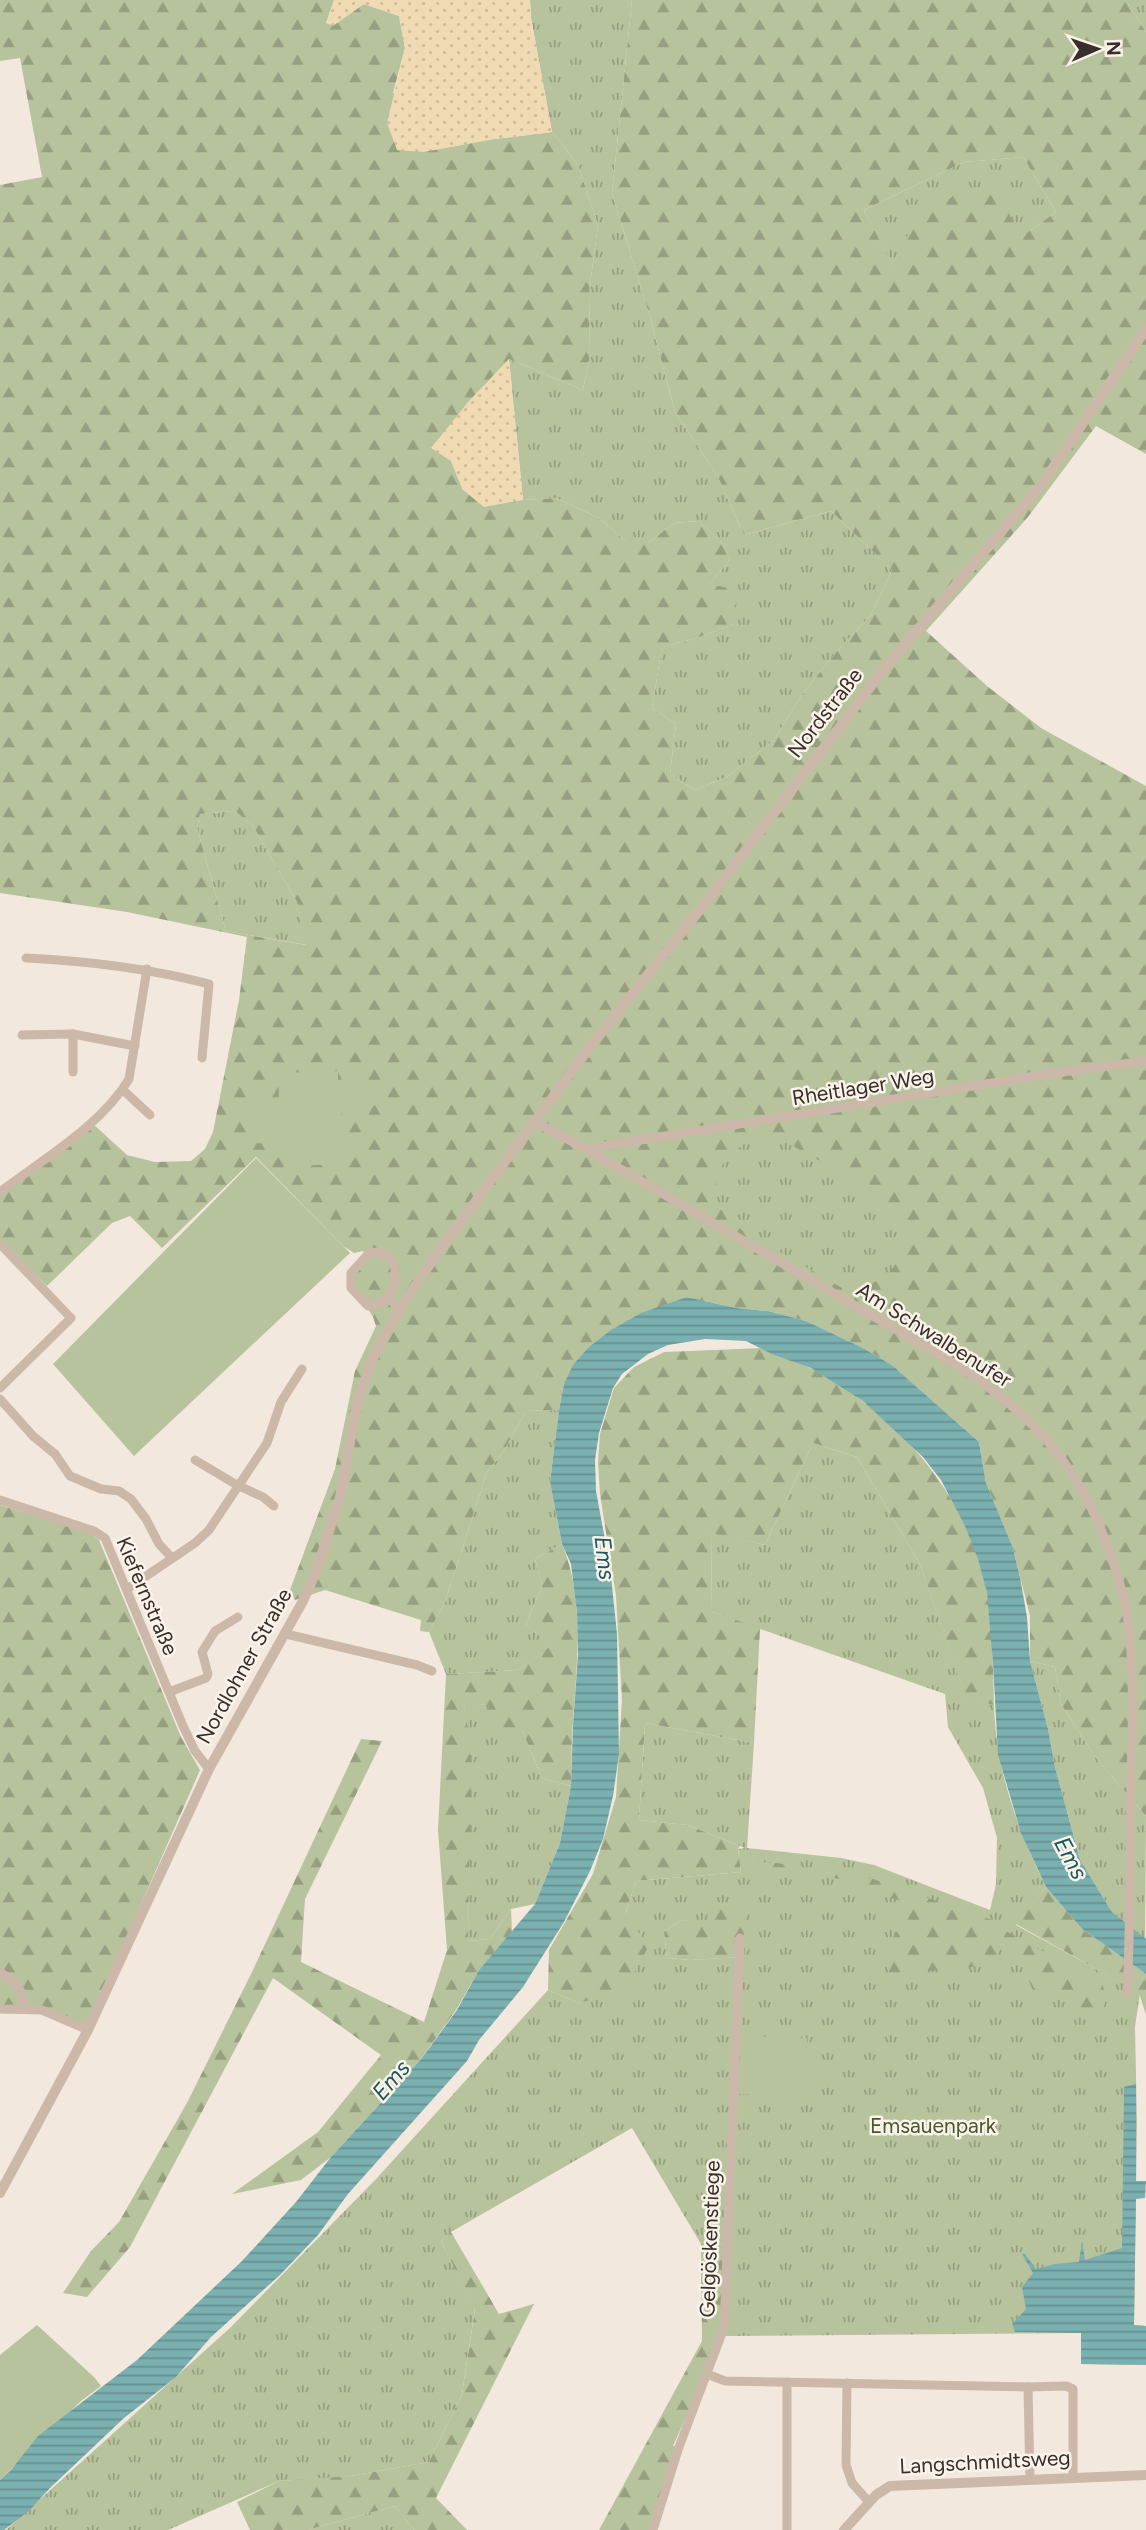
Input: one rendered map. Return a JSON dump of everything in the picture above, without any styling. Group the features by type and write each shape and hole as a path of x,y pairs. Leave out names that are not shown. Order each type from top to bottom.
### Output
{"street":[{"name":"Nordstraße","path":"509,1159 593,1043 706,902 884,669 1042,484 1146,329"},
{"path":"26,958 147,969 209,984 202,1058"},
{"path":"0,1192 92,1123 122,1090 129,1079 147,969"},
{"path":"22,1035 73,1034 135,1046"},
{"path":"73,1034 73,1072"},
{"name":"Rheitlager Weg","path":"586,1149 1047,1074 1146,1061"},
{"path":"122,1090 150,1115"},
{"name":"Am Schwalbenufer","path":"535,1122 952,1362 1002,1397 1048,1440 1080,1483 1093,1510 1123,1594 1128,1620 1131,1675 1128,1994"},
{"name":"Nordlohner Straße","path":"0,2193 88,2031 209,1769 286,1634 316,1572 337,1509 357,1404 373,1358 398,1310 509,1159"},
{"path":"0,1244 71,1318 0,1388"},
{"path":"370,1252 384,1253 395,1264 395,1281 388,1297 378,1304 368,1306 351,1288 351,1273 370,1252"},
{"path":"388,1297 398,1310"},
{"path":"127,1589 203,1537 267,1443 281,1402 302,1369"},
{"path":"0,1399 33,1436 55,1454 71,1476 102,1489 119,1491 131,1499 146,1519 159,1544 172,1558"},
{"path":"195,1460 263,1497 274,1506"},
{"name":"Kiefernstraße","path":"0,1500 105,1538 195,1751 209,1769"},
{"name":"Kiefernstraße","path":"169,1692 206,1678 208,1674 202,1652 215,1631 238,1617"},
{"path":"286,1634 418,1665 432,1671"},
{"name":"Gelgöskenstiege","path":"653,2530 679,2446 724,2328 740,1938"},
{"path":"0,1972 18,1986 25,1997 25,2009"},
{"path":"0,2009 42,2011 88,2031"},
{"path":"707,2374 725,2381 1066,2386 1073,2389 1073,2477"},
{"path":"787,2382 787,2530"},
{"path":"847,2383 846,2465 852,2483 869,2502"},
{"path":"1028,2387 1030,2480"},
{"name":"Langschmidtsweg","path":"844,2530 869,2502 890,2486 1146,2475"}],"green space":[{"path":"0,0 334,0 326,23 364,4 399,16 405,48 393,93 495,139 552,132 578,165 598,225 589,293 590,355 583,390 509,359 451,461 463,490 523,500 556,498 599,518 628,543 648,543 674,523 699,521 723,544 730,560 709,584 738,590 734,624 662,647 652,708 676,724 670,774 695,790 727,777 774,740 801,696 837,651 871,615 892,570 831,511 744,535 718,477 675,412 650,317 612,193 632,0 1125,0 1146,32 1146,454 1096,426 1028,517 926,631 987,686 1041,728 1146,786 1146,1816 1096,1758 1061,1704 1055,1667 1030,1661 1030,1616 1013,1548 986,1483 979,1442 892,1365 863,1348 806,1321 768,1311 736,1308 687,1297 666,1305 564,1384 559,1410 526,1411 502,1454 487,1472 445,1602 429,1632 420,1631 421,1620 325,1590 295,1600 290,1590 335,1469 355,1371 376,1326 351,1281 366,1255 363,1251 354,1253 343,1246 256,1157 162,1248 130,1216 112,1223 47,1286 0,1241 0,1193 92,1123 127,1155 155,1162 191,1161 205,1149 213,1132 239,1000 247,937 127,912 0,893 0,185 42,177 20,58 0,61","holes":["1023,157 1056,212 1018,239 1002,193 953,196 909,232 895,270 864,210 964,162","235,811 253,826 297,902 306,945 226,931 197,828 200,814","762,1137 778,1139 848,1176 887,1203 898,1216 903,1233 901,1251 892,1269 877,1281 858,1288 854,1295 742,1230 732,1221 719,1204 716,1181 719,1171 732,1153"]},
{"path":"530,0 632,0 612,193 650,317 675,412 718,477 744,535 831,511 892,570 871,615 837,651 801,696 774,740 727,777 695,790 670,774 676,724 652,708 662,647 734,624 709,584 730,560 723,544 699,521 674,523 648,543 628,543 599,518 556,498 523,500 509,359 583,390 590,355 589,293 598,225 578,165 552,132"},
{"path":"1125,0 1146,0 1146,32"},
{"path":"1023,157 1056,212 1018,239 895,271 864,210 964,162"},
{"path":"235,811 253,826 297,902 307,945 226,931 197,828 200,814"},
{"path":"338,1071 338,1084 378,1082 378,1105 341,1107 343,1164 293,1166 285,1159 279,1144 251,1143 249,1103 279,1101 278,1073"},
{"path":"905,1104 911,1331 598,1152"},
{"path":"256,1158 350,1253 134,1456 53,1364"},
{"path":"763,1348 818,1372 861,1400 905,1439 942,1485 970,1537 987,1593 992,1635 994,1705 966,1699 921,1566 857,1457 813,1443 765,1545 711,1533 712,1612 760,1628 754,1743 645,1723 639,1820 688,1825 740,1846 738,1849 741,1872 636,1881 625,1915 649,1946 623,1992 579,2003 548,1990 549,1950 593,1874 616,1797 622,1700 616,1596 600,1494 600,1434 614,1388 634,1367 664,1352"},
{"path":"559,1410 550,1482 562,1544 535,1559 542,1586 526,1624 552,1646 518,1670 446,1674 429,1632 445,1602 487,1472 502,1454 526,1411"},
{"name":"Emsauenpark","path":"813,1443 857,1457 921,1566 966,1698 994,1705 999,1753 1010,1799 1046,1887 1016,1925 1140,1993 1135,2027 1137,2122 1134,2325 1146,2326 1146,2365 1081,2364 1081,2333 722,2336 725,2245 701,2244 632,2128 451,2232 441,2241 475,2308 462,2394 429,2462 344,2477 279,2481 168,2530 6,2530 231,2327 376,2179 548,1990 579,2003 625,1915 636,1881 741,1872 738,1849 745,1848 688,1825 639,1820 645,1723 754,1743 747,1848 841,1858 874,1865 990,1910 996,1884 997,1838 983,1788 948,1727 945,1694 712,1612 711,1532 765,1545","holes":["681,1920 713,1925 742,1957 690,1960 667,1958 664,1932"]},
{"path":"0,1505 90,1533 99,1540 181,1737 200,1770 87,2027 45,2014 0,2013"},
{"path":"562,1544 574,1587 578,1631 571,1786 542,1778 522,1730 495,1732 488,1705 464,1704 471,1762 468,1941 490,1939 511,1909 512,1932 479,1970 456,2010 421,2059 331,2157 301,2180 232,2194 318,2132 381,2055 273,1978 130,2247 87,2297 63,2293 91,2251 119,2222 188,2101 252,1972 361,1739 382,1741 305,1899 301,1962 424,2022 447,1950 438,1830 446,1674 518,1670 551,1646 526,1624 542,1586 535,1559"},
{"path":"1030,1661 1055,1667 1061,1704 1096,1758 1146,1816 1145,1940 1112,1912 1080,1860"},
{"path":"464,1703 488,1705 522,1730 542,1778 571,1786 560,1843 535,1904 511,1909 490,1939 468,1941 469,1831"},
{"path":"751,1862 777,1863 873,1879 992,1920 995,1925 1102,1984 1105,1997 1103,2008 1096,2014 1090,2014 1061,1996 1032,1989 1022,1958 1006,1949 1000,1950 982,1966 918,1972 894,1978 889,1974 889,1962 904,1902 860,1894 840,1879 782,1870 752,1869"},
{"path":"1046,1887 1082,1929 1146,1974 1146,2015 1139,1993 1016,1924"},
{"path":"746,1903 742,1957 690,1960 667,1958 664,1932 681,1920 713,1924 717,1905"},
{"path":"741,2036 807,2038 806,2063 841,2065 841,2077 816,2076 805,2086 804,2096 738,2094"},
{"path":"451,2232 499,2314 534,2304 436,2498 467,2530 414,2530 395,2506 307,2530 250,2530 237,2502 279,2481 350,2476 429,2462 462,2394 475,2309 441,2241"},
{"path":"701,2244 725,2245 722,2336 673,2446 678,2446 650,2530 599,2530 702,2341"},
{"path":"37,2325 101,2386 81,2401 0,2480 0,2355"},
{"path":"395,2506 414,2530 307,2530"}],"sand":[{"path":"334,0 530,0 552,132 424,152 397,150 387,123 405,48 399,16 364,4 333,26 326,23"},
{"path":"509,359 523,500 484,507 463,490 451,461 431,448 469,401"}],"water":[{"name":"Ems","path":"687,1297 736,1308 768,1311 806,1321 863,1348 892,1365 979,1442 986,1483 1013,1548 1027,1617 1030,1661 1080,1860 1112,1912 1146,1939 1146,1974 1082,1929 1046,1887 1021,1833 998,1755 987,1593 965,1526 941,1480 923,1457 863,1401 811,1368 774,1355 746,1341 705,1339 668,1345 648,1354 622,1374 613,1388 599,1433 595,1460 596,1491 610,1567 617,1634 619,1754 603,1839 564,1922 523,1987 479,2040 467,2061 348,2194 318,2235 280,2275 211,2337 176,2377 124,2418 29,2511 4,2530 0,2530 0,2480 38,2436 137,2360 242,2261 296,2202 331,2157 422,2058 457,2010 479,1970 535,1904 560,1843 571,1786 578,1655 577,1612 571,1564 562,1544 550,1482 564,1384 573,1365 589,1347 611,1330 641,1313"},
{"path":"1136,2084 1136,2181 1146,2181 1145,2198 1136,2199 1134,2325 1146,2326 1146,2365 1081,2364 1081,2333 1015,2332 1012,2324 1026,2309 1022,2287 1033,2273 1022,2254 1025,2254 1036,2269 1079,2262 1082,2241 1085,2260 1122,2248 1124,2087"}]}
